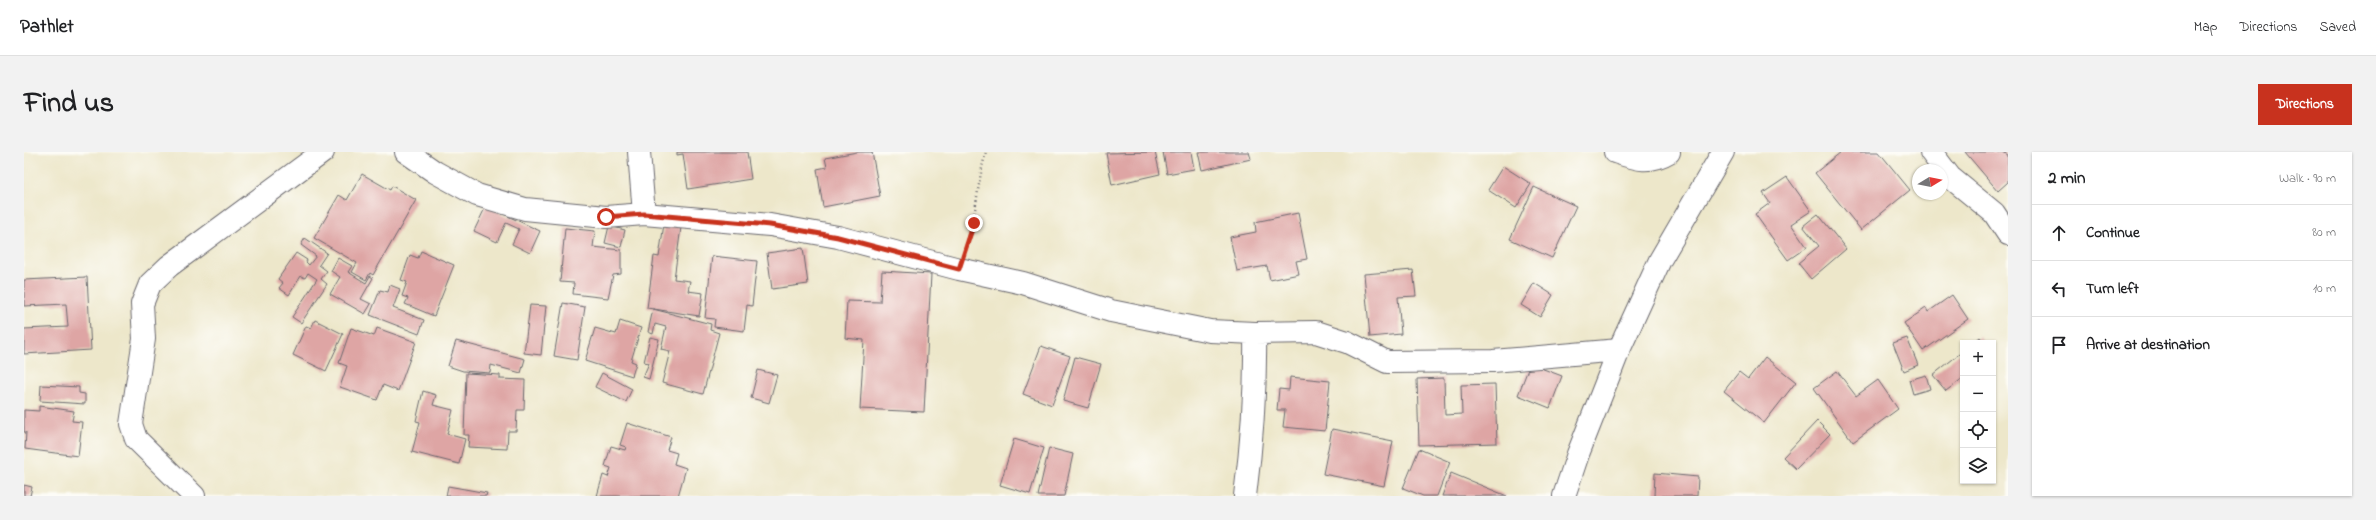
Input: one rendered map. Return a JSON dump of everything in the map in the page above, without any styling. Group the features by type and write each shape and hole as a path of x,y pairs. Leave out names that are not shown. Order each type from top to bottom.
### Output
{"street":[{"path":"194,496 136,439 131,424 144,339 142,304 150,284 169,266 322,152"},
{"path":"406,152 434,172 477,195 525,209 606,217 644,214 770,225 838,237 959,269 1023,283 1111,311 1210,331 1255,333 1316,332 1347,342 1369,355 1387,362 1493,361 1619,350"},
{"path":"639,152 644,214"},
{"path":"1615,152 1638,159 1657,159 1669,152"},
{"path":"1564,496 1578,454 1619,350 1660,260 1723,152"},
{"path":"1931,152 1950,177 2001,210 2008,234"},
{"path":"1245,496 1252,447 1256,382 1255,333"}],"path":[{"path":"959,269 974,223 982,168 986,152"}],"building":[{"path":"677,152 747,152 751,179 688,189 683,154 677,155"},
{"path":"857,152 872,152 880,196 823,207 817,169 827,167 825,158"},
{"path":"1155,152 1160,174 1112,185 1106,153"},
{"path":"1163,152 1191,152 1194,169 1167,174"},
{"path":"1198,152 1249,152 1251,159 1202,170"},
{"path":"1841,152 1879,152 1910,190 1861,230 1815,173"},
{"path":"1965,152 2003,152 2008,155 2008,182 1998,191"},
{"path":"1503,166 1531,184 1516,208 1488,190"},
{"path":"362,174 390,190 392,186 416,200 373,275 370,273 366,280 352,272 357,263 314,238 339,195 347,200"},
{"path":"1787,177 1811,211 1791,224 1807,247 1788,260 1755,214 1770,203 1763,193"},
{"path":"1534,187 1576,206 1552,258 1510,239"},
{"path":"486,206 540,231 530,253 512,244 519,229 506,223 497,242 474,231"},
{"path":"1298,213 1307,259 1296,261 1299,274 1270,280 1267,266 1237,271 1230,237 1256,232 1255,222"},
{"path":"1818,214 1846,249 1811,279 1798,263 1819,246 1803,226"},
{"path":"664,224 681,227 674,279 690,281 688,291 703,293 699,316 647,308 654,256 659,257"},
{"path":"609,226 625,230 621,247 605,243"},
{"path":"565,228 595,231 593,247 621,250 621,274 613,275 608,298 573,294 574,283 560,282"},
{"path":"305,238 327,253 319,265 327,271 321,279 327,284 301,323 292,317 317,279 308,273 305,278 301,276 289,295 279,288 283,283 278,279 296,253 307,260 306,262 309,265 316,256 301,245"},
{"path":"803,248 808,284 772,289 767,253"},
{"path":"421,251 454,265 434,316 405,304 408,298 402,296 407,282 401,280 410,255 418,258"},
{"path":"712,256 757,261 752,306 747,305 744,331 714,327 715,319 705,318"},
{"path":"338,258 352,266 348,272 366,283 370,276 373,278 361,299 371,304 365,314 330,294 340,277 331,271"},
{"path":"1413,270 1416,296 1398,297 1401,334 1370,337 1364,274"},
{"path":"882,271 931,274 924,412 860,409 864,340 845,338 847,301 880,302"},
{"path":"87,277 91,350 24,354 24,329 68,327 66,304 24,306 24,280"},
{"path":"1534,283 1553,295 1540,317 1521,305"},
{"path":"390,285 400,289 393,308 424,320 419,334 370,315 380,290 388,292"},
{"path":"1952,295 1968,319 1923,351 1904,323 1926,308 1928,312"},
{"path":"563,303 585,307 577,360 554,356"},
{"path":"530,305 546,306 541,355 524,353"},
{"path":"653,309 711,324 710,330 719,333 703,394 662,383 670,351 661,349 666,327 655,324 653,334 648,332"},
{"path":"315,320 343,334 326,371 293,355 306,326 311,328"},
{"path":"620,321 641,328 631,361 636,363 632,376 585,361 595,328 616,334"},
{"path":"351,328 374,336 377,328 416,342 398,391 383,385 377,400 340,387 347,366 339,363"},
{"path":"650,337 659,339 649,379 643,377 649,363 644,362"},
{"path":"1907,338 1918,365 1904,371 1893,343"},
{"path":"456,341 525,359 521,373 491,365 490,373 463,371 448,366"},
{"path":"1041,346 1070,356 1052,405 1023,394"},
{"path":"1960,353 1960,380 1946,391 1933,375"},
{"path":"1075,357 1101,364 1088,408 1063,401"},
{"path":"1765,357 1796,382 1764,423 1724,391 1739,372 1748,379"},
{"path":"1530,364 1562,376 1550,408 1518,395"},
{"path":"758,370 777,375 769,403 751,398"},
{"path":"1837,371 1856,396 1878,380 1898,409 1853,442 1814,388"},
{"path":"466,373 500,375 500,379 525,380 524,410 517,410 516,431 508,431 507,449 468,447 469,435 464,435"},
{"path":"602,373 632,389 626,402 595,387"},
{"path":"1926,375 1930,389 1913,394 1909,380"},
{"path":"1290,377 1330,381 1325,431 1283,427 1285,410 1277,410 1279,389 1289,390"},
{"path":"1444,378 1445,415 1462,414 1461,385 1495,384 1497,443 1419,445 1417,379"},
{"path":"41,385 79,387 79,393 85,394 85,404 40,401"},
{"path":"423,391 436,395 433,405 453,410 447,434 465,439 459,464 412,452 420,422 416,421"},
{"path":"39,406 74,411 72,421 82,422 78,456 25,449 26,432 24,432 24,410 39,411"},
{"path":"1817,421 1830,434 1796,469 1783,457"},
{"path":"627,423 671,437 667,450 677,453 674,464 686,468 678,496 597,496 603,475 608,477 611,468 605,466 611,446 625,450 626,447 620,445"},
{"path":"1332,429 1393,441 1384,486 1323,474"},
{"path":"1014,439 1044,448 1030,494 1000,485"},
{"path":"1049,448 1073,454 1064,496 1038,496"},
{"path":"1419,449 1450,462 1437,496 1423,496 1403,488"},
{"path":"1451,473 1507,496 1442,496"},
{"path":"1655,473 1698,477 1697,496 1654,496"},
{"path":"24,485 32,487 30,496 24,496"},
{"path":"448,486 487,493 486,496 446,496"}],"route":[{"path":"606,217 644,214 770,225 838,237 959,269 974,223"}]}
